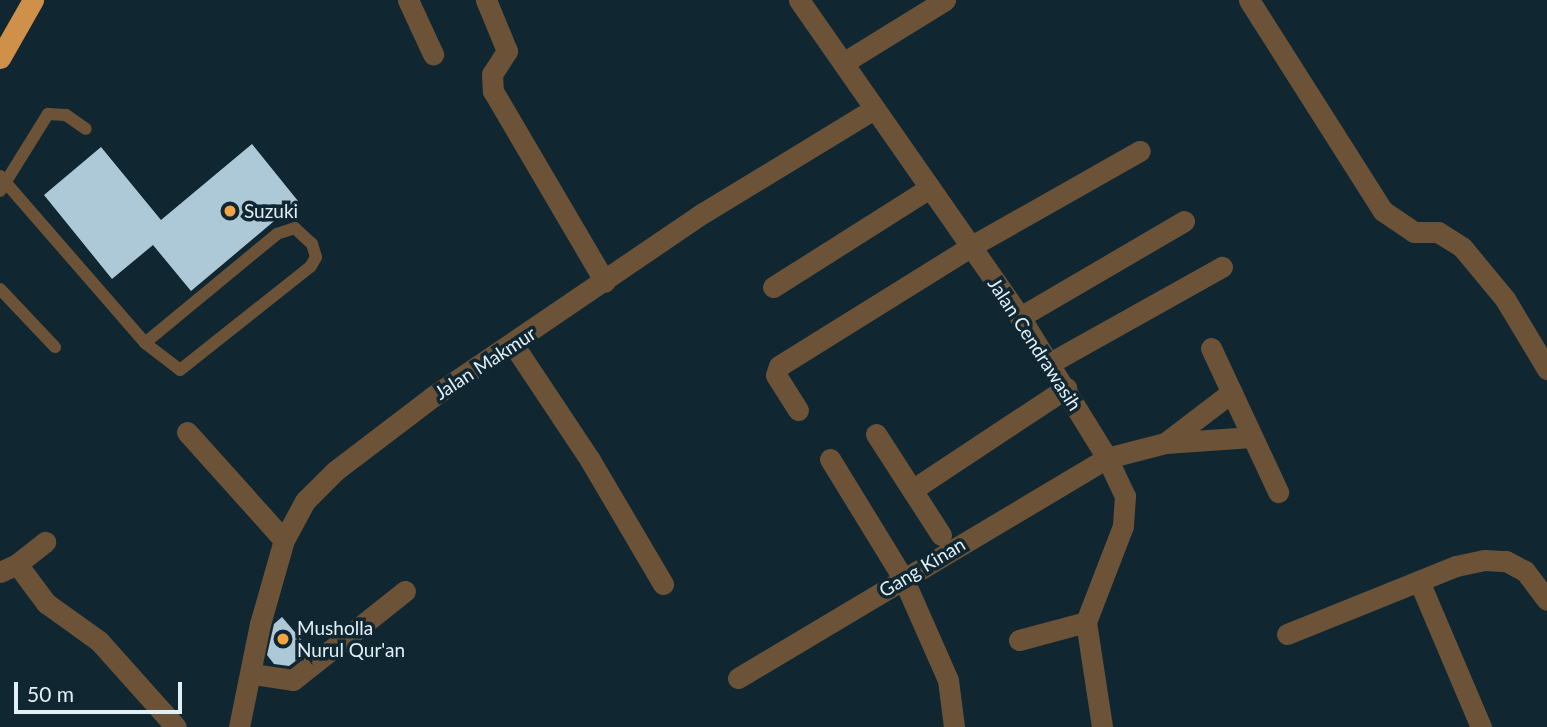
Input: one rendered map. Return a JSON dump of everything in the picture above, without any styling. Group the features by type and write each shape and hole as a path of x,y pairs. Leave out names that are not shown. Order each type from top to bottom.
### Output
{"highway":[{"path":"0,58 33,0"}],"street":[{"path":"408,0 433,54"},
{"path":"486,0 507,51 492,74 493,91 605,282"},
{"name":"Jalan Cendrawasih","path":"799,0 928,189 1020,317 1108,458 1125,496 1126,510 1086,622 1102,727"},
{"path":"843,64 945,0"},
{"path":"1249,0 1383,211 1414,232 1438,232 1462,247 1505,299 1547,369"},
{"name":"Jalan Makmur","path":"239,727 252,674 260,624 284,540 305,501 350,458 513,344 771,169 874,109"},
{"path":"798,410 776,375 779,366 970,247 1140,151"},
{"path":"773,287 928,189"},
{"path":"1020,317 1184,221"},
{"path":"1050,363 1222,267"},
{"path":"513,344 590,460 663,584"},
{"path":"1211,348 1278,492"},
{"path":"912,490 1066,388"},
{"path":"1165,443 1231,392"},
{"path":"187,432 284,540"},
{"path":"876,434 941,535"},
{"path":"1165,443 1252,437"},
{"name":"Gang Kinan","path":"738,678 1108,458 1165,443"},
{"path":"830,459 903,578 948,680 954,727"},
{"path":"45,542 8,568 46,603 99,641 176,727"},
{"path":"1287,634 1457,566 1484,560 1506,561 1525,570 1547,600"},
{"path":"1419,581 1481,727"},
{"path":"252,674 293,680 405,591"},
{"path":"1019,640 1086,622"}],"lane":[{"path":"86,129 66,116 48,114 2,183 145,343 175,369 187,367 311,266 316,257 312,244 295,228 276,234 145,343"},
{"path":"0,289 55,347"}],"building":[{"name":"Suzuki","path":"252,144 298,201 191,291 153,245 112,279 44,195 101,147 161,220"},
{"name":"Musholla Nurul Qur'an","path":"282,617 310,650 289,666 274,664 267,655 274,624"}],"place":[{"name":"Suzuki","path":"230,211"},
{"name":"Musholla Nurul Qur'an","path":"283,639"}]}
